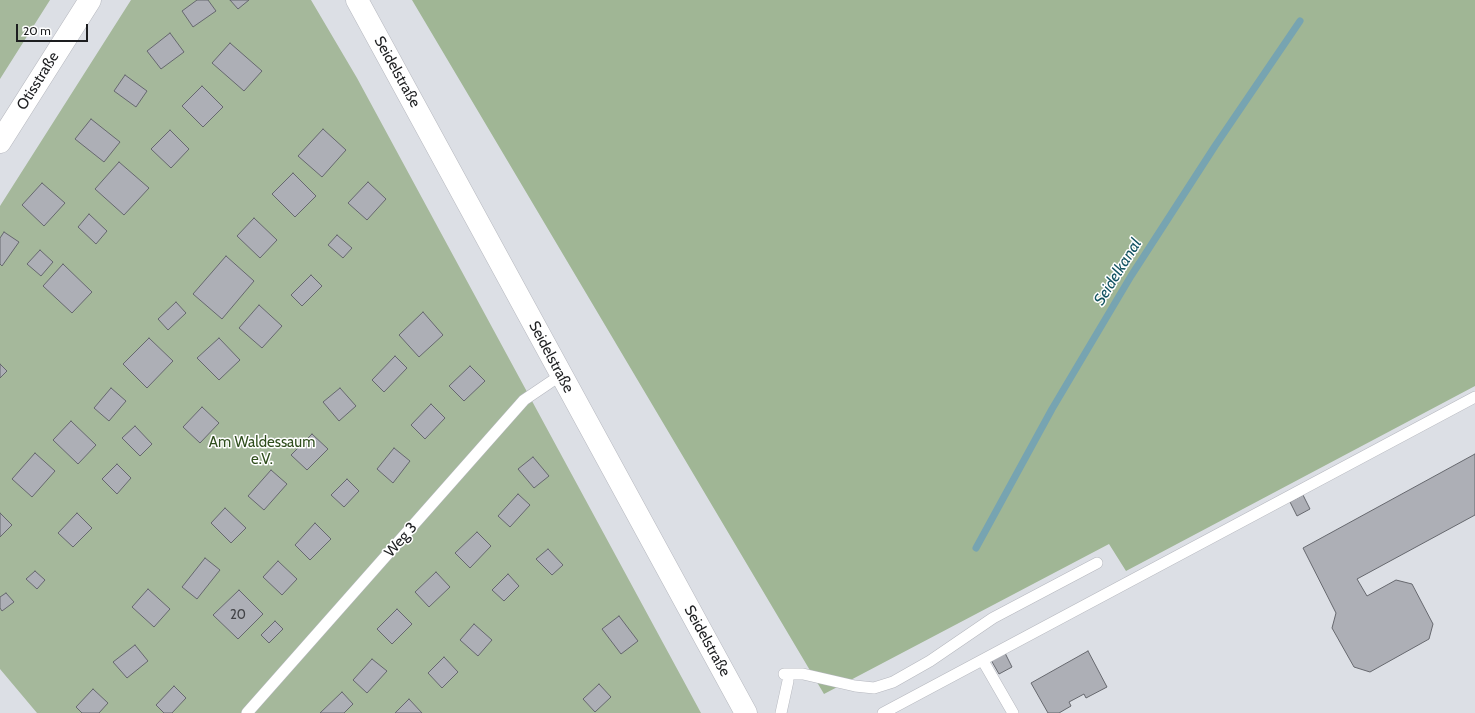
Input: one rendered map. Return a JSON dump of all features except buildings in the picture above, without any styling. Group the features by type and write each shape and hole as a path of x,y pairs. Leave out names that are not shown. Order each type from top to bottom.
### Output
{"main road":[{"name":"Otisstraße","path":"0,142 90,0"},
{"name":"Seidelstraße","path":"357,0 746,713"}],"lane":[{"name":"Weg 3","path":"248,713 524,400 561,375"},
{"path":"883,713 1475,398"},
{"path":"781,713 786,677 803,674 855,686 874,688 893,682 930,661 993,618 1097,563"},
{"path":"983,660 1013,713"}],"green space":[{"path":"0,0 50,0 0,79"},
{"name":"Am Waldessaum e.V.","path":"131,0 311,0 357,78 701,713 37,713 0,669 0,206"},
{"path":"412,0 1475,0 1475,386 1126,571 1109,544 824,694"}],"waterway":[{"name":"Seidelkanal","path":"976,548 1052,409 1131,276 1215,146 1300,21"}]}
